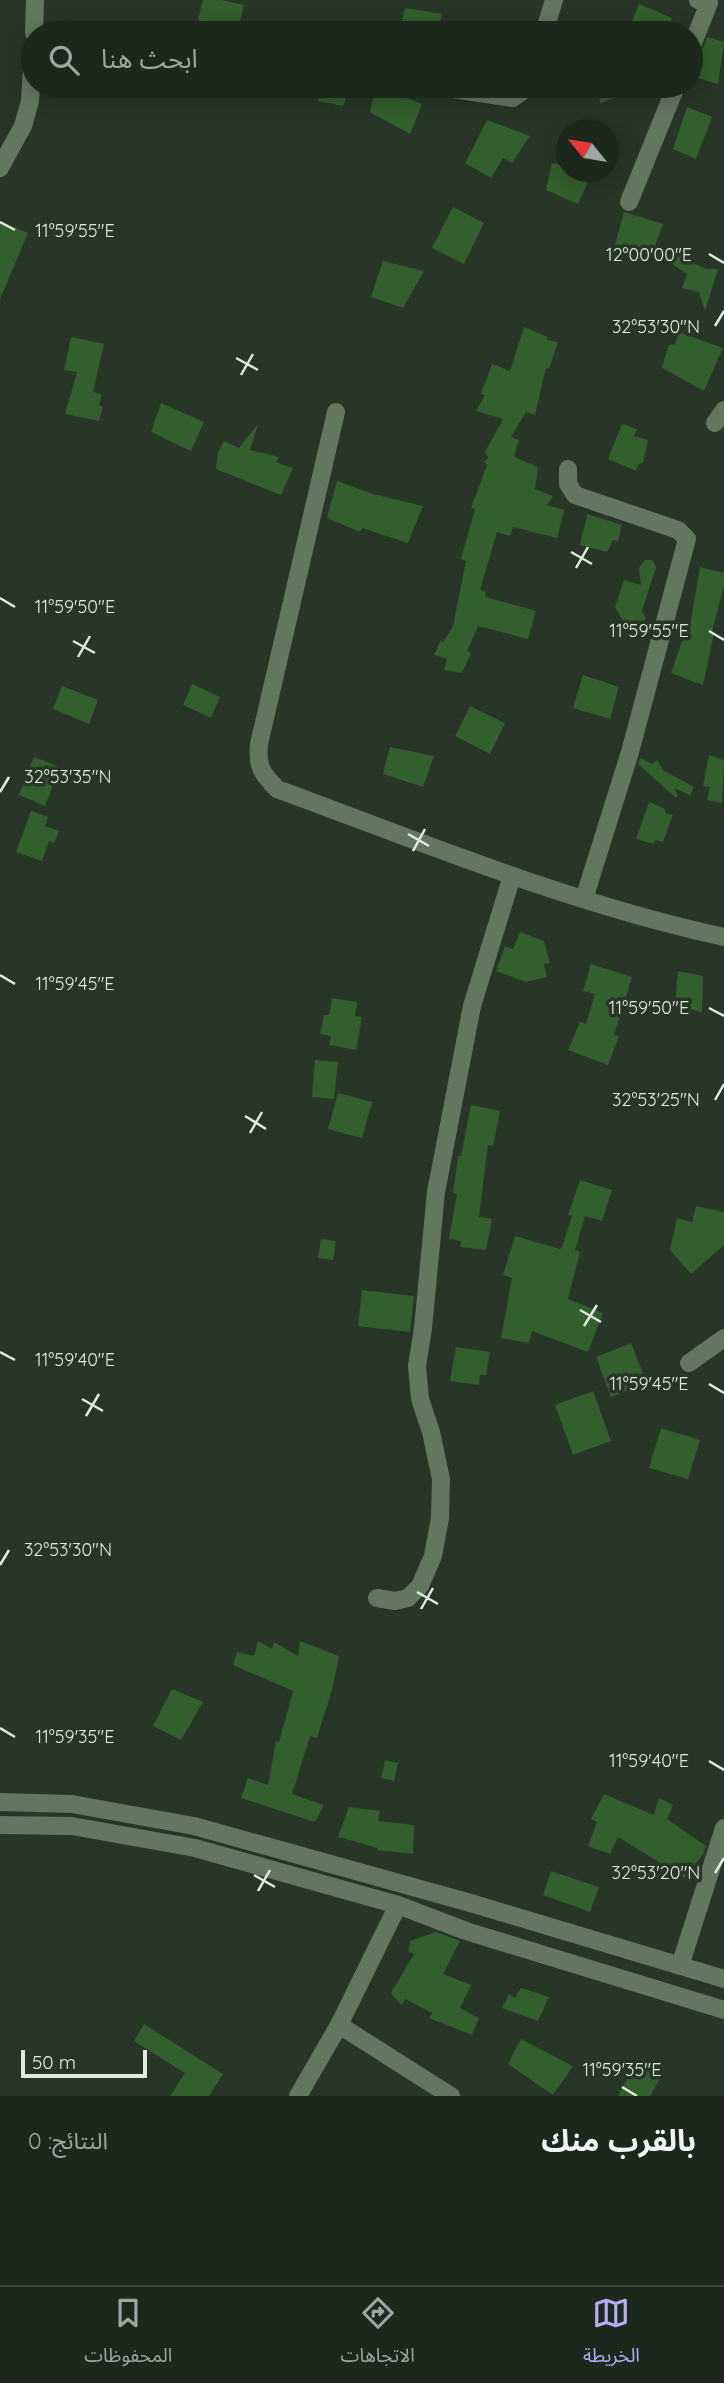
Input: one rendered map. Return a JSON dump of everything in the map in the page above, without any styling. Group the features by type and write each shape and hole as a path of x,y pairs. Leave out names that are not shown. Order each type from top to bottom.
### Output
{"street":[{"path":"34,21 35,0"},
{"path":"548,21 554,0"},
{"path":"700,21 706,1"},
{"path":"0,169 23,126 30,98"},
{"path":"629,202 671,98"},
{"path":"336,412 262,730 258,763 265,777 278,789 512,876 584,899 724,937"},
{"path":"568,469 568,484 575,495 678,530 687,540 629,752 584,899"},
{"path":"377,1598 395,1601 408,1598 420,1586 436,1543 441,1479 431,1432 420,1399 417,1366 436,1192 472,1006 512,876"},
{"path":"689,1363 724,1338"},
{"path":"0,1802 72,1804 194,1826 474,1904 724,1979"},
{"path":"0,1825 72,1826 195,1848 398,1905 466,1931 724,2010"},
{"path":"680,1966 724,1828"},
{"path":"298,2096 339,2025 398,1905"},
{"path":"339,2025 452,2096"}],"building":[{"path":"203,0 221,0 244,5 240,21 198,20"},
{"path":"639,4 672,18 671,21 632,21"},
{"path":"405,8 442,14 440,21 402,21"},
{"path":"707,37 724,42 718,84 703,79 703,48"},
{"path":"319,98 346,98 343,106 318,101"},
{"path":"373,98 406,98 422,104 410,134 370,112"},
{"path":"599,98 615,98 600,103"},
{"path":"687,107 712,117 696,159 673,149"},
{"path":"487,120 530,136 512,163 503,158 491,178 465,163"},
{"path":"552,163 556,164 556,182 588,182 578,204 546,190"},
{"path":"453,207 484,223 464,264 432,248"},
{"path":"624,212 663,224 652,254 612,256"},
{"path":"0,221 28,233 0,299"},
{"path":"666,251 706,269 718,269 705,311 699,292 682,288 687,274 663,258"},
{"path":"383,261 424,271 403,308 371,297"},
{"path":"524,327 548,337 547,340 558,342 549,369 546,368 535,415 526,412 511,437 519,440 514,457 538,467 535,489 553,496 547,505 564,510 557,538 513,527 510,536 497,532 480,590 486,592 485,597 536,611 528,639 478,626 467,651 471,653 462,673 444,670 447,659 434,655 441,640 443,642 453,626 466,561 461,559 475,509 471,508 487,465 484,462 488,458 485,452 503,419 476,411 485,395 481,394 492,364 510,371"},
{"path":"679,332 723,348 704,391 662,368 669,345 675,344"},
{"path":"71,337 104,344 93,392 102,394 99,405 103,407 99,421 65,414 77,372 64,370"},
{"path":"161,403 204,422 191,451 151,432"},
{"path":"258,424 250,450 279,457 276,462 293,468 281,495 216,469 218,452 224,441 239,448"},
{"path":"622,424 637,429 634,436 648,440 643,463 639,464 636,471 608,459"},
{"path":"337,481 373,494 423,506 408,543 362,528 360,532 327,518"},
{"path":"587,514 622,525 618,541 613,540 607,552 580,545"},
{"path":"645,560 652,560 656,567 642,611 646,619 628,630 615,607 624,580 641,585 639,568"},
{"path":"700,567 724,573 724,585 703,685 671,673 688,624 690,625"},
{"path":"583,675 619,687 610,719 573,708"},
{"path":"192,684 220,697 211,718 183,705"},
{"path":"62,686 98,700 89,724 53,709"},
{"path":"470,706 505,723 490,754 455,736"},
{"path":"390,747 434,756 423,787 383,774"},
{"path":"709,755 724,760 722,803 707,800 710,787 703,786"},
{"path":"34,757 60,767 45,806 19,795"},
{"path":"640,758 652,764 657,760 663,770 694,787 690,795 674,788 678,796 676,798 638,764"},
{"path":"649,802 673,815 663,842 655,840 654,844 636,839"},
{"path":"31,811 48,817 45,826 59,831 54,843 49,841 42,861 16,852"},
{"path":"520,932 544,941 550,963 544,964 547,977 526,982 496,971 505,946 513,949"},
{"path":"591,964 632,977 614,1035 619,1036 608,1065 568,1050 580,1022 586,1024 595,994 583,991"},
{"path":"678,971 703,976 702,1013 675,1003"},
{"path":"332,998 357,1002 355,1016 362,1017 356,1050 329,1045 331,1036 320,1034 324,1015 329,1015"},
{"path":"315,1060 338,1062 334,1099 312,1097"},
{"path":"338,1093 372,1102 362,1138 328,1129"},
{"path":"471,1105 500,1111 493,1146 488,1145 479,1217 492,1219 486,1250 460,1247 461,1241 449,1239 457,1194 453,1193 458,1156 461,1156"},
{"path":"580,1180 612,1190 602,1221 585,1216 575,1250 580,1252 568,1299 603,1313 588,1352 532,1331 529,1343 501,1338 512,1278 503,1275 515,1236 560,1249 572,1216 568,1215"},
{"path":"696,1206 724,1212 724,1245 691,1274 670,1250 677,1218 692,1222"},
{"path":"321,1239 336,1241 333,1260 318,1258"},
{"path":"362,1290 414,1296 410,1332 358,1326"},
{"path":"631,1343 647,1383 611,1397 596,1357"},
{"path":"456,1347 490,1352 486,1375 480,1375 479,1385 450,1381"},
{"path":"593,1391 611,1441 573,1455 555,1405"},
{"path":"661,1428 700,1440 688,1479 649,1468"},
{"path":"258,1641 272,1649 274,1642 298,1656 300,1641 339,1656 317,1738 310,1736 292,1794 324,1805 315,1822 241,1798 248,1778 268,1785 276,1741 279,1742 293,1691 233,1665 237,1652 254,1656"},
{"path":"172,1689 203,1702 181,1740 153,1726"},
{"path":"385,1760 398,1763 394,1781 381,1778"},
{"path":"604,1794 654,1815 659,1798 673,1805 667,1819 706,1846 704,1853 685,1878 618,1837 610,1854 588,1846 597,1822 591,1819"},
{"path":"349,1807 380,1811 378,1821 414,1825 413,1854 377,1850 378,1848 338,1837"},
{"path":"551,1871 599,1887 590,1912 543,1895"},
{"path":"436,1932 460,1941 443,1974 471,1985 460,2008 479,2018 472,2035 429,2018 432,2013 405,1999 402,2005 391,1993 414,1954 408,1951 410,1941"},
{"path":"521,1988 549,1997 538,2021 502,2008 509,1994 515,1998"},
{"path":"144,2024 223,2074 209,2096 170,2096 185,2073 134,2041"},
{"path":"521,2039 573,2066 553,2095 508,2064"},
{"path":"636,2063 661,2077 650,2096 618,2096"}]}
